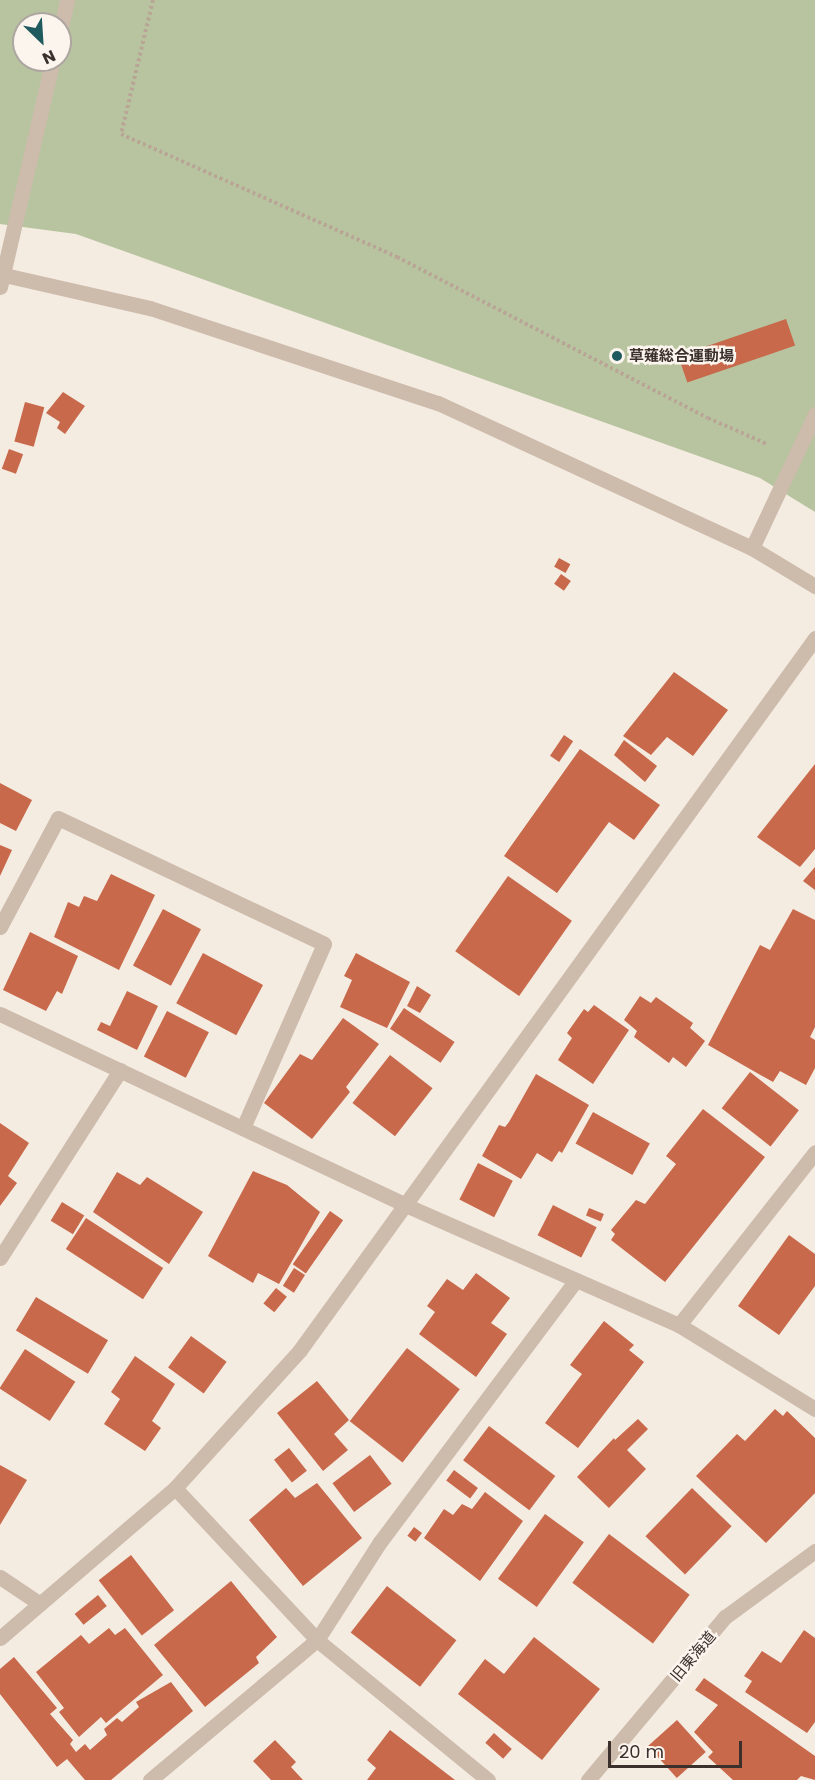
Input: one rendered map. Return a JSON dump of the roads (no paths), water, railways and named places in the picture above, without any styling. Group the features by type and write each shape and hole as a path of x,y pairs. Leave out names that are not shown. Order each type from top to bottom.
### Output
{"street":[{"path":"50,72 1,279 150,308 438,403 752,548 815,586"},
{"path":"752,548 815,414"},
{"path":"0,1638 176,1488 300,1350 403,1204 815,638"},
{"path":"0,927 58,818 324,944 243,1128"},
{"path":"0,1014 403,1204 679,1325 815,1409"},
{"path":"0,1258 120,1070"},
{"path":"679,1325 815,1152"},
{"path":"150,1780 317,1640 380,1542 576,1280"},
{"path":"176,1488 317,1640 488,1780"},
{"name":"旧東海道","path":"588,1780 725,1617 815,1551"},
{"path":"0,1577 40,1604"}],"place":[{"name":"草薙総合運動場","path":"617,356"}]}
